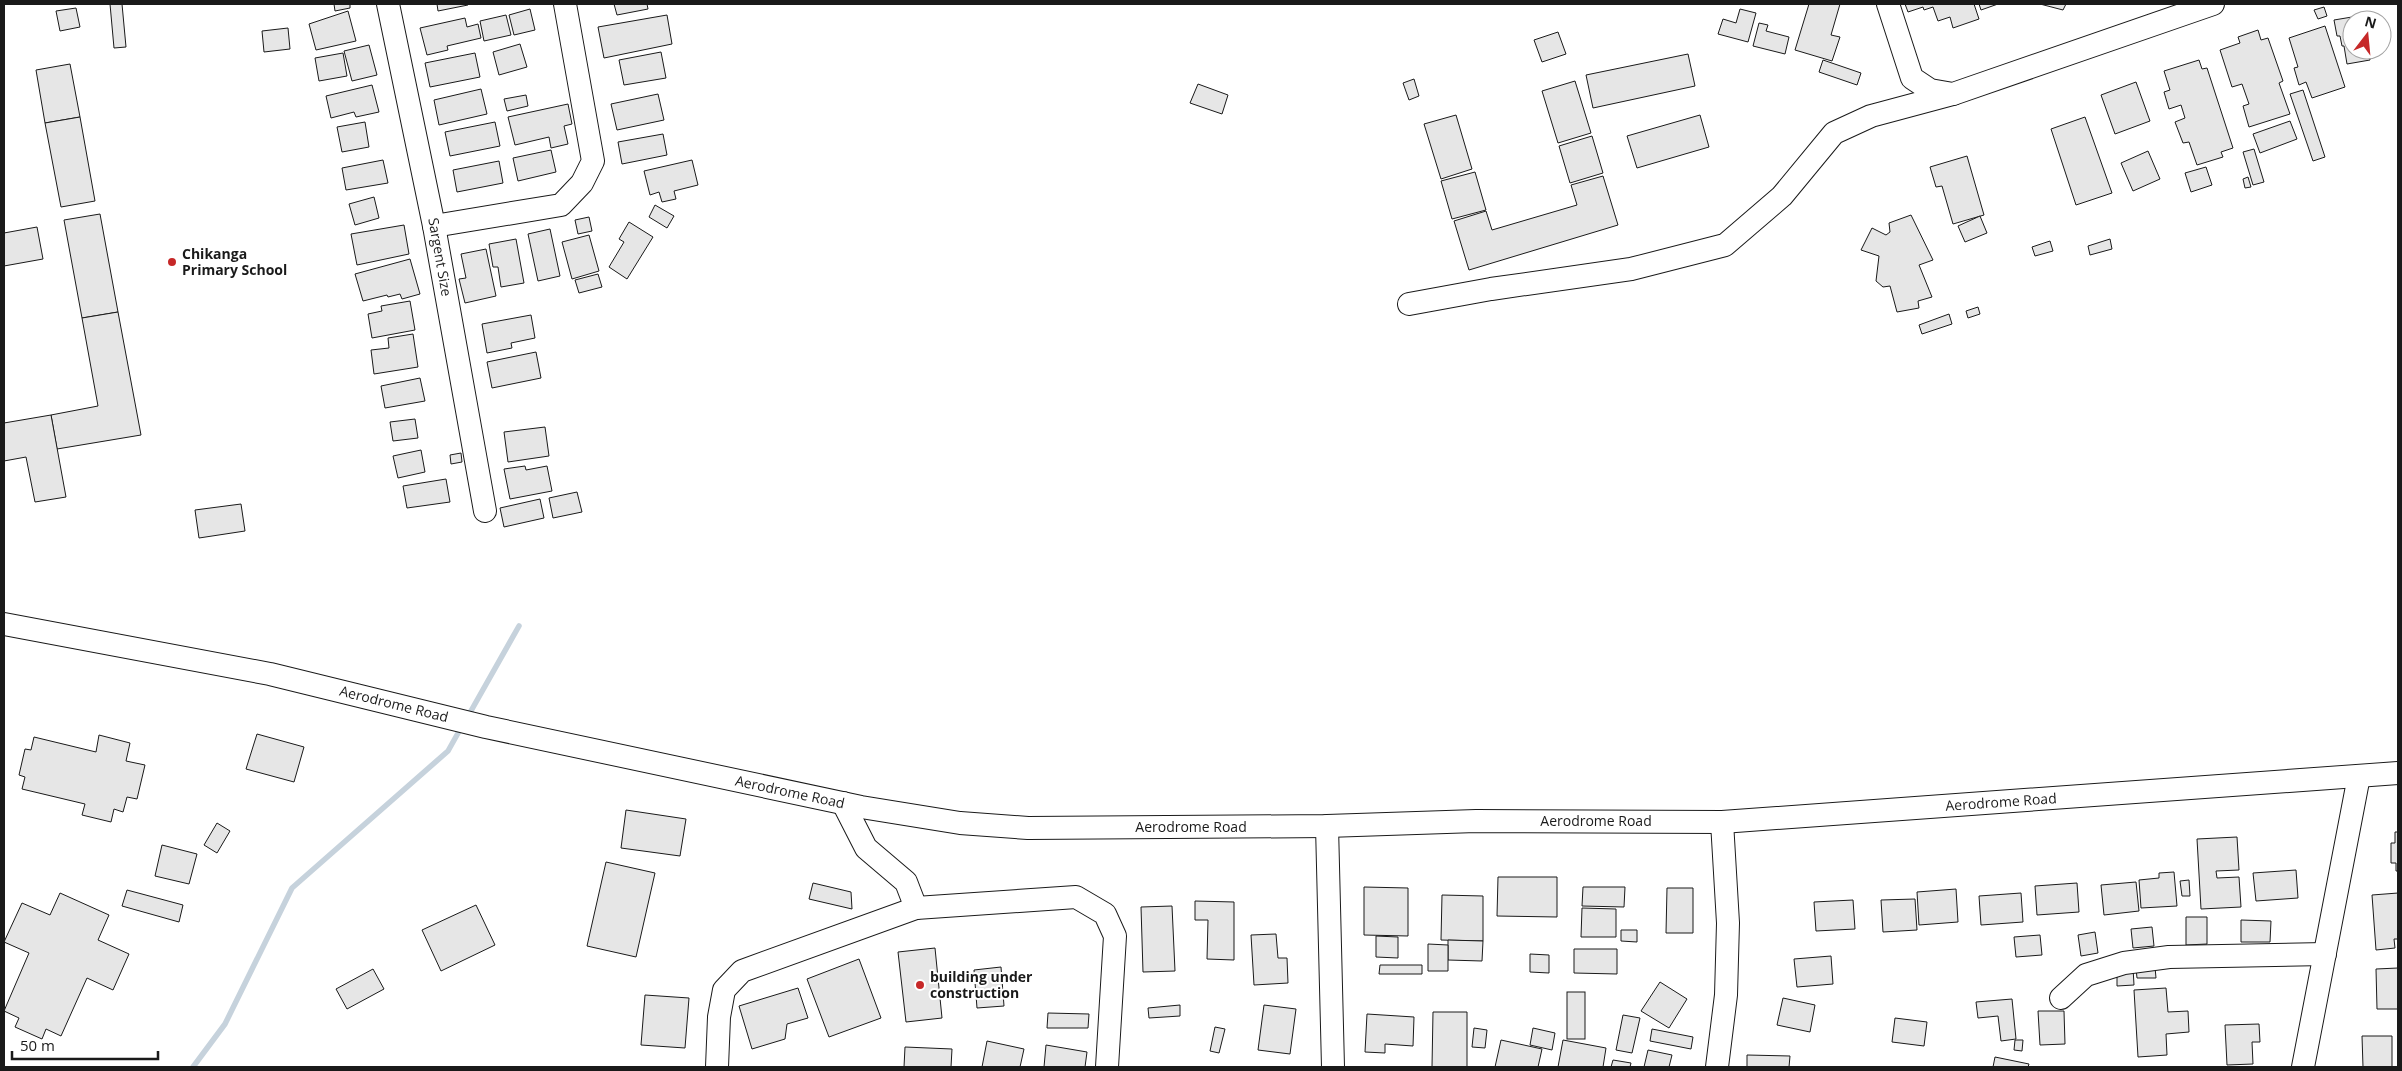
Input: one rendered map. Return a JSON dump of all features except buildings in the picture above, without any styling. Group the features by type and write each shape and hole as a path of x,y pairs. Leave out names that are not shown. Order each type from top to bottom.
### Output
{"street":[{"name":"Sargent Size","path":"388,4 434,226 485,511"},
{"path":"434,226 560,205 582,182 593,161 565,4"},
{"path":"1888,4 1912,78 1930,90 1953,94"},
{"path":"1409,304 1491,288 1631,269 1725,245 1782,196 1834,133 1871,116 1953,94 2213,4"},
{"name":"Aerodrome Road","path":"4,624 270,674 486,727 843,803 960,823 1028,828 1328,826 1476,821 1722,822 2398,773"},
{"path":"2303,1067 2358,776"},
{"path":"843,803 866,848 906,882 916,908"},
{"path":"1717,1067 1726,995 1728,924 1722,822"},
{"path":"1328,826 1332,1067"},
{"path":"717,1067 719,1017 724,990 742,971 916,908 1076,897 1105,914 1115,936 1107,1067"},
{"path":"2061,998 2086,975 2124,963 2168,958 2325,954"}],"waterway":[{"path":"467,718 519,626"},
{"path":"193,1067 225,1024 292,888 448,751 462,726"}],"place":[{"name":"Chikanga Primary School","path":"172,262"},
{"name":"building under construction","path":"920,985"}]}
